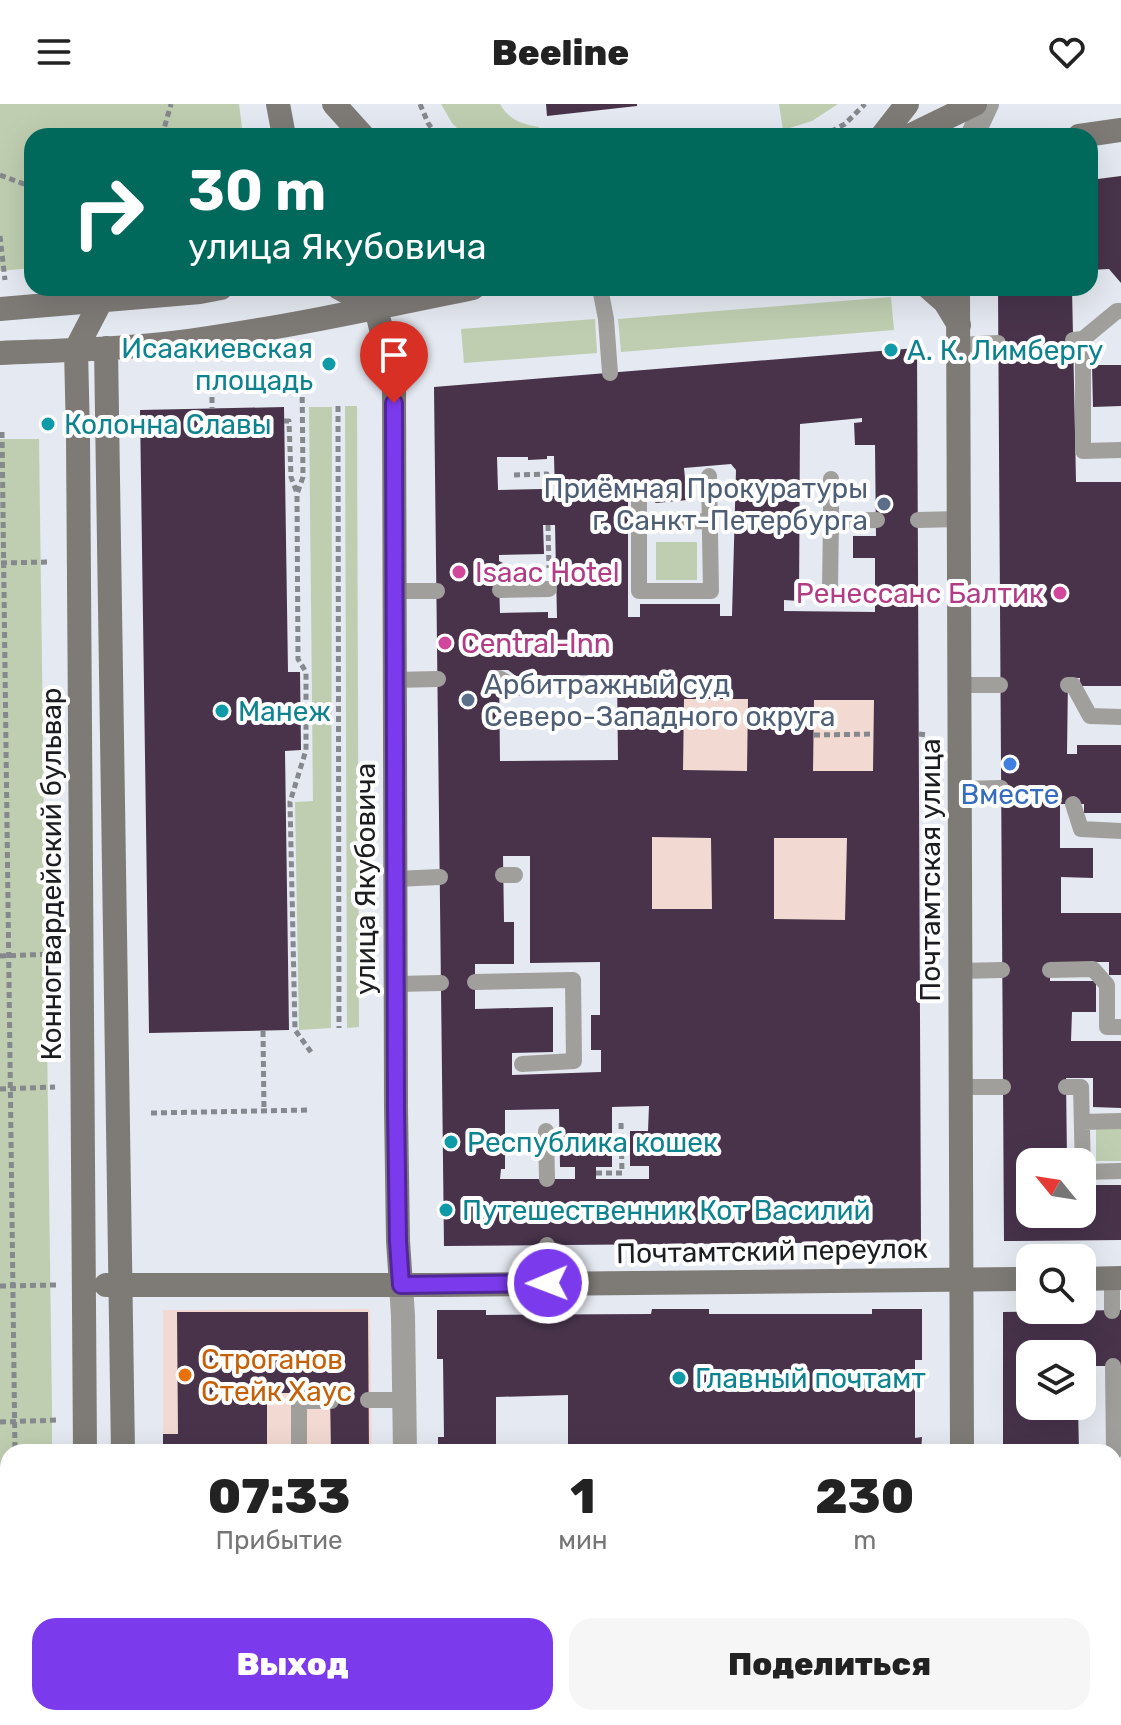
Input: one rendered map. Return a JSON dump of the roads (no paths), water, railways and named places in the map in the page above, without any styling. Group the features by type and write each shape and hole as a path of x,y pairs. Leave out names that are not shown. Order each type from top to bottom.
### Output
{"main road":[{"path":"278,104 282,128"},
{"path":"332,104 336,128"},
{"path":"332,104 355,128"},
{"path":"888,128 907,104"},
{"path":"928,128 960,114"},
{"path":"1098,133 1121,130"},
{"path":"0,309 154,296"},
{"path":"938,296 945,302 959,335"},
{"name":"Почтамтская улица","path":"958,296 962,1444"},
{"path":"0,353 207,339 374,298"},
{"name":"улица Якубовича","path":"374,298 394,381 395,879 401,1285"},
{"name":"Конногвардейский бульвар","path":"85,1444 76,349 109,300"},
{"path":"106,348 123,1444"},
{"path":"1096,1279 1116,1278"},
{"name":"Почтамтский переулок","path":"83,1285 1016,1279"}],"street":[{"path":"976,128 987,104"},
{"name":"улица Якубовича","path":"401,1285 405,1444"}],"lane":[{"path":"602,296 610,373"},
{"path":"1121,311 1078,340 1083,451 1121,450"},
{"path":"959,335 998,343"},
{"path":"639,498 639,591 711,591 709,476"},
{"path":"830,589 831,479"},
{"path":"918,520 959,519"},
{"path":"831,521 877,520"},
{"path":"639,523 710,521"},
{"path":"500,590 549,589"},
{"path":"395,591 437,591"},
{"path":"499,678 517,688"},
{"path":"394,680 438,679"},
{"path":"960,685 1000,685"},
{"path":"1068,685 1073,685 1090,716 1121,717"},
{"path":"960,789 1001,788"},
{"path":"1073,804 1081,829 1121,831"},
{"path":"395,879 440,877"},
{"path":"1050,970 1093,969 1114,985 1107,1027 1121,1027"},
{"path":"960,971 1002,970"},
{"path":"475,982 573,980 574,1061 522,1064"},
{"path":"396,984 441,983"},
{"path":"961,1087 1003,1087"},
{"path":"1066,1087 1081,1087 1083,1172 1121,1171"},
{"path":"1082,1122 1121,1121"},
{"path":"546,1131 547,1179"},
{"path":"547,1245 548,1283"},
{"path":"1112,1311 1116,1278"},
{"path":"1113,1366 1114,1444"},
{"path":"368,1400 404,1400"},
{"path":"299,1444 299,1401 331,1401"}],"place":[{"name":"А. К. Лимбергу","path":"891,350"},
{"name":"Исаакиевская площадь","path":"329,364"},
{"name":"Колонна Славы","path":"48,424"},
{"name":"Приёмная Прокуратуры г. Санкт-Петербурга","path":"884,504"},
{"name":"Isaac Hotel","path":"459,572"},
{"name":"Ренессанс Балтик","path":"1060,593"},
{"name":"Central-Inn","path":"445,643"},
{"name":"Арбитражный суд Северо-Западного округа","path":"468,700"},
{"name":"Манеж","path":"222,711"},
{"name":"Вместе","path":"1010,764"},
{"name":"Республика кошек","path":"451,1142"},
{"name":"Путешественник Кот Василий","path":"446,1210"},
{"name":"Строганов Стейк Хаус","path":"185,1375"},
{"name":"Главный почтамт","path":"679,1378"}]}
